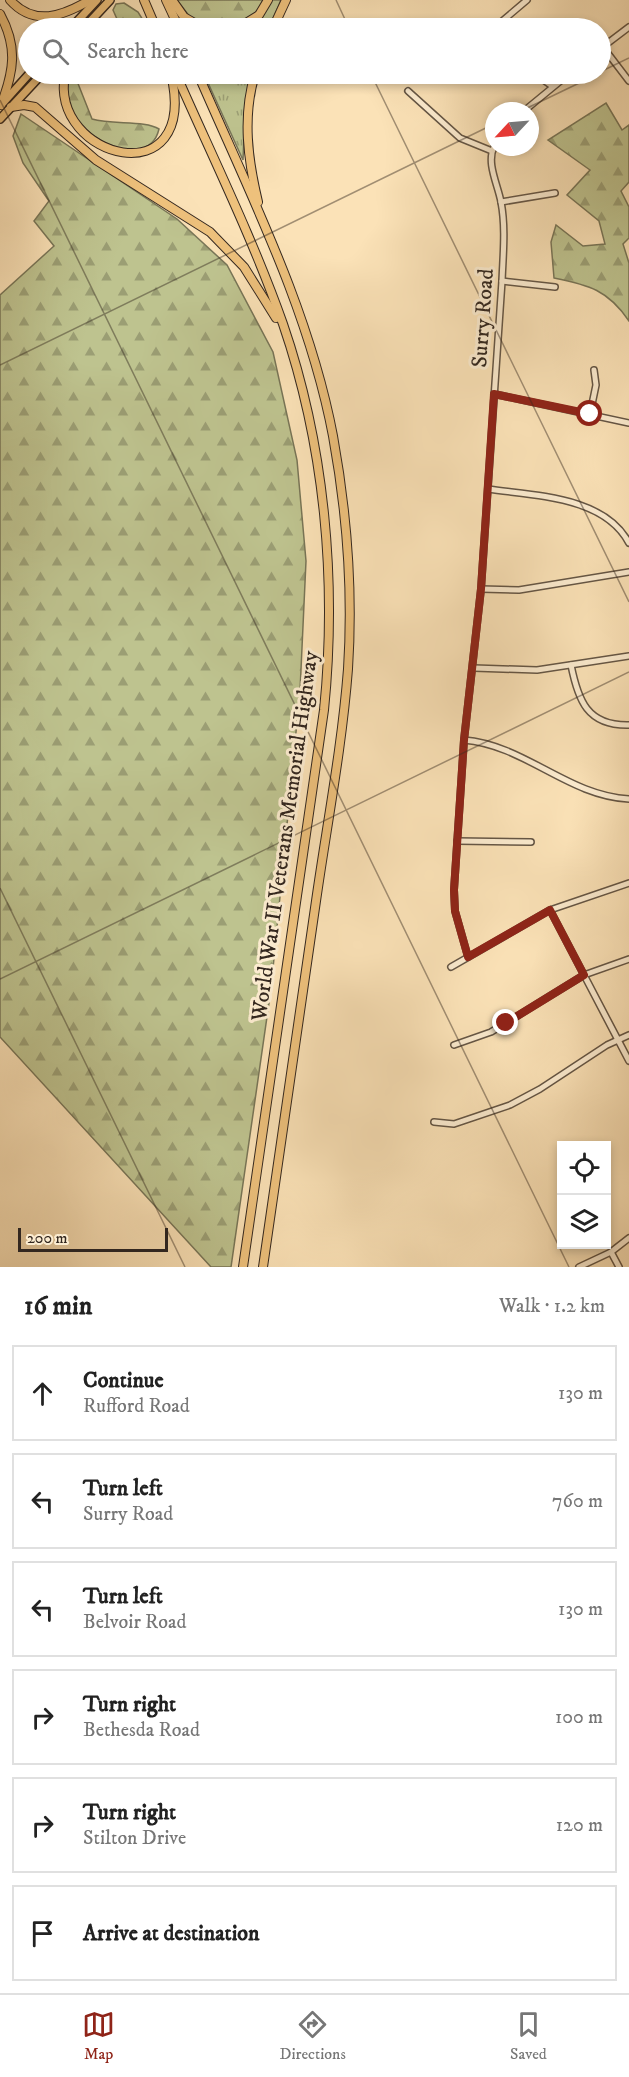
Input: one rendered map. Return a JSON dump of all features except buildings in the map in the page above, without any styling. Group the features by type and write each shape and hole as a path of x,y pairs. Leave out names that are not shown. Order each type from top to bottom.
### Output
{"highway":[{"path":"10,0 26,13 50,18 66,13 90,0"},
{"path":"144,0 152,18"},
{"path":"166,0 174,18"},
{"path":"172,0 187,18"},
{"path":"254,18 259,15 268,0"},
{"path":"278,18 286,0"},
{"path":"0,14 10,34 14,58 12,77 0,105"},
{"path":"65,84 66,105 78,127 102,146 120,153 136,154 149,150 162,141 173,124 176,101 173,84"},
{"name":"World War II Veterans Memorial Highway","path":"180,84 283,324 306,411 318,472 329,582 329,647 319,748 243,1267"},
{"name":"World War II Veterans Memorial Highway","path":"202,84 298,308 331,428 346,525 350,620 348,669 340,740 263,1267"},
{"path":"253,84 248,109 248,142 252,174 264,224"},
{"path":"11,107 24,105 35,107 104,166 210,232 244,267 283,324"}],"main road":[{"path":"80,18 97,0"},
{"path":"93,18 110,0"},
{"path":"0,105 20,84"},
{"path":"0,119 33,84"}],"street":[{"path":"506,18 527,0"},
{"path":"611,41 629,27"},
{"path":"611,59 629,81"},
{"path":"534,102 555,84"},
{"path":"408,91 460,138 485,146"},
{"name":"Surry Road","path":"468,957 455,911 457,841 464,740 474,668 481,589 502,281 504,231 501,202 492,167 493,156"},
{"path":"501,202 555,193"},
{"path":"502,281 555,287"},
{"path":"590,414 596,382 594,370"},
{"path":"494,394 629,423"},
{"path":"488,489 558,500 594,510 617,526 629,543"},
{"path":"481,589 519,590 629,572"},
{"path":"474,668 537,670 629,656"},
{"path":"571,665 578,697 584,707 606,722 629,726"},
{"path":"464,740 513,753 586,791 629,799"},
{"path":"457,841 531,842"},
{"path":"451,967 550,910 629,883"},
{"path":"550,910 629,1061"},
{"path":"454,1045 490,1032 584,975 629,959"},
{"path":"434,1122 454,1124 510,1105 629,1035"},
{"path":"579,1267 611,1252 629,1238"},
{"path":"611,1252 619,1267"}],"green space":[{"path":"177,0 263,0 257,11 249,18 190,17"},
{"path":"272,0 281,0 273,18 259,18"},
{"path":"124,3 138,12 142,18 117,18 113,10 116,4"},
{"path":"69,84 78,84 92,119 146,124 159,129 151,143 137,149 121,148 103,141 86,130 74,115 67,98"},
{"path":"209,84 249,84 245,111 243,160"},
{"path":"606,103 622,130 629,125 629,182 621,191 629,207 629,238 623,244 629,263 629,321 613,302 597,290 554,278 551,242 556,225 583,246 605,244 599,221 567,195 590,170 548,140"},
{"path":"21,114 177,219 227,265 273,352 297,460 306,561 300,691 271,989 231,1267 211,1267 0,1037 0,295 54,246 34,221 49,201 23,163 13,136"}],"route":[{"path":"506,1023 584,975 550,910 468,957 455,911 454,890 464,740 474,668 481,589 494,394 590,414"}]}
